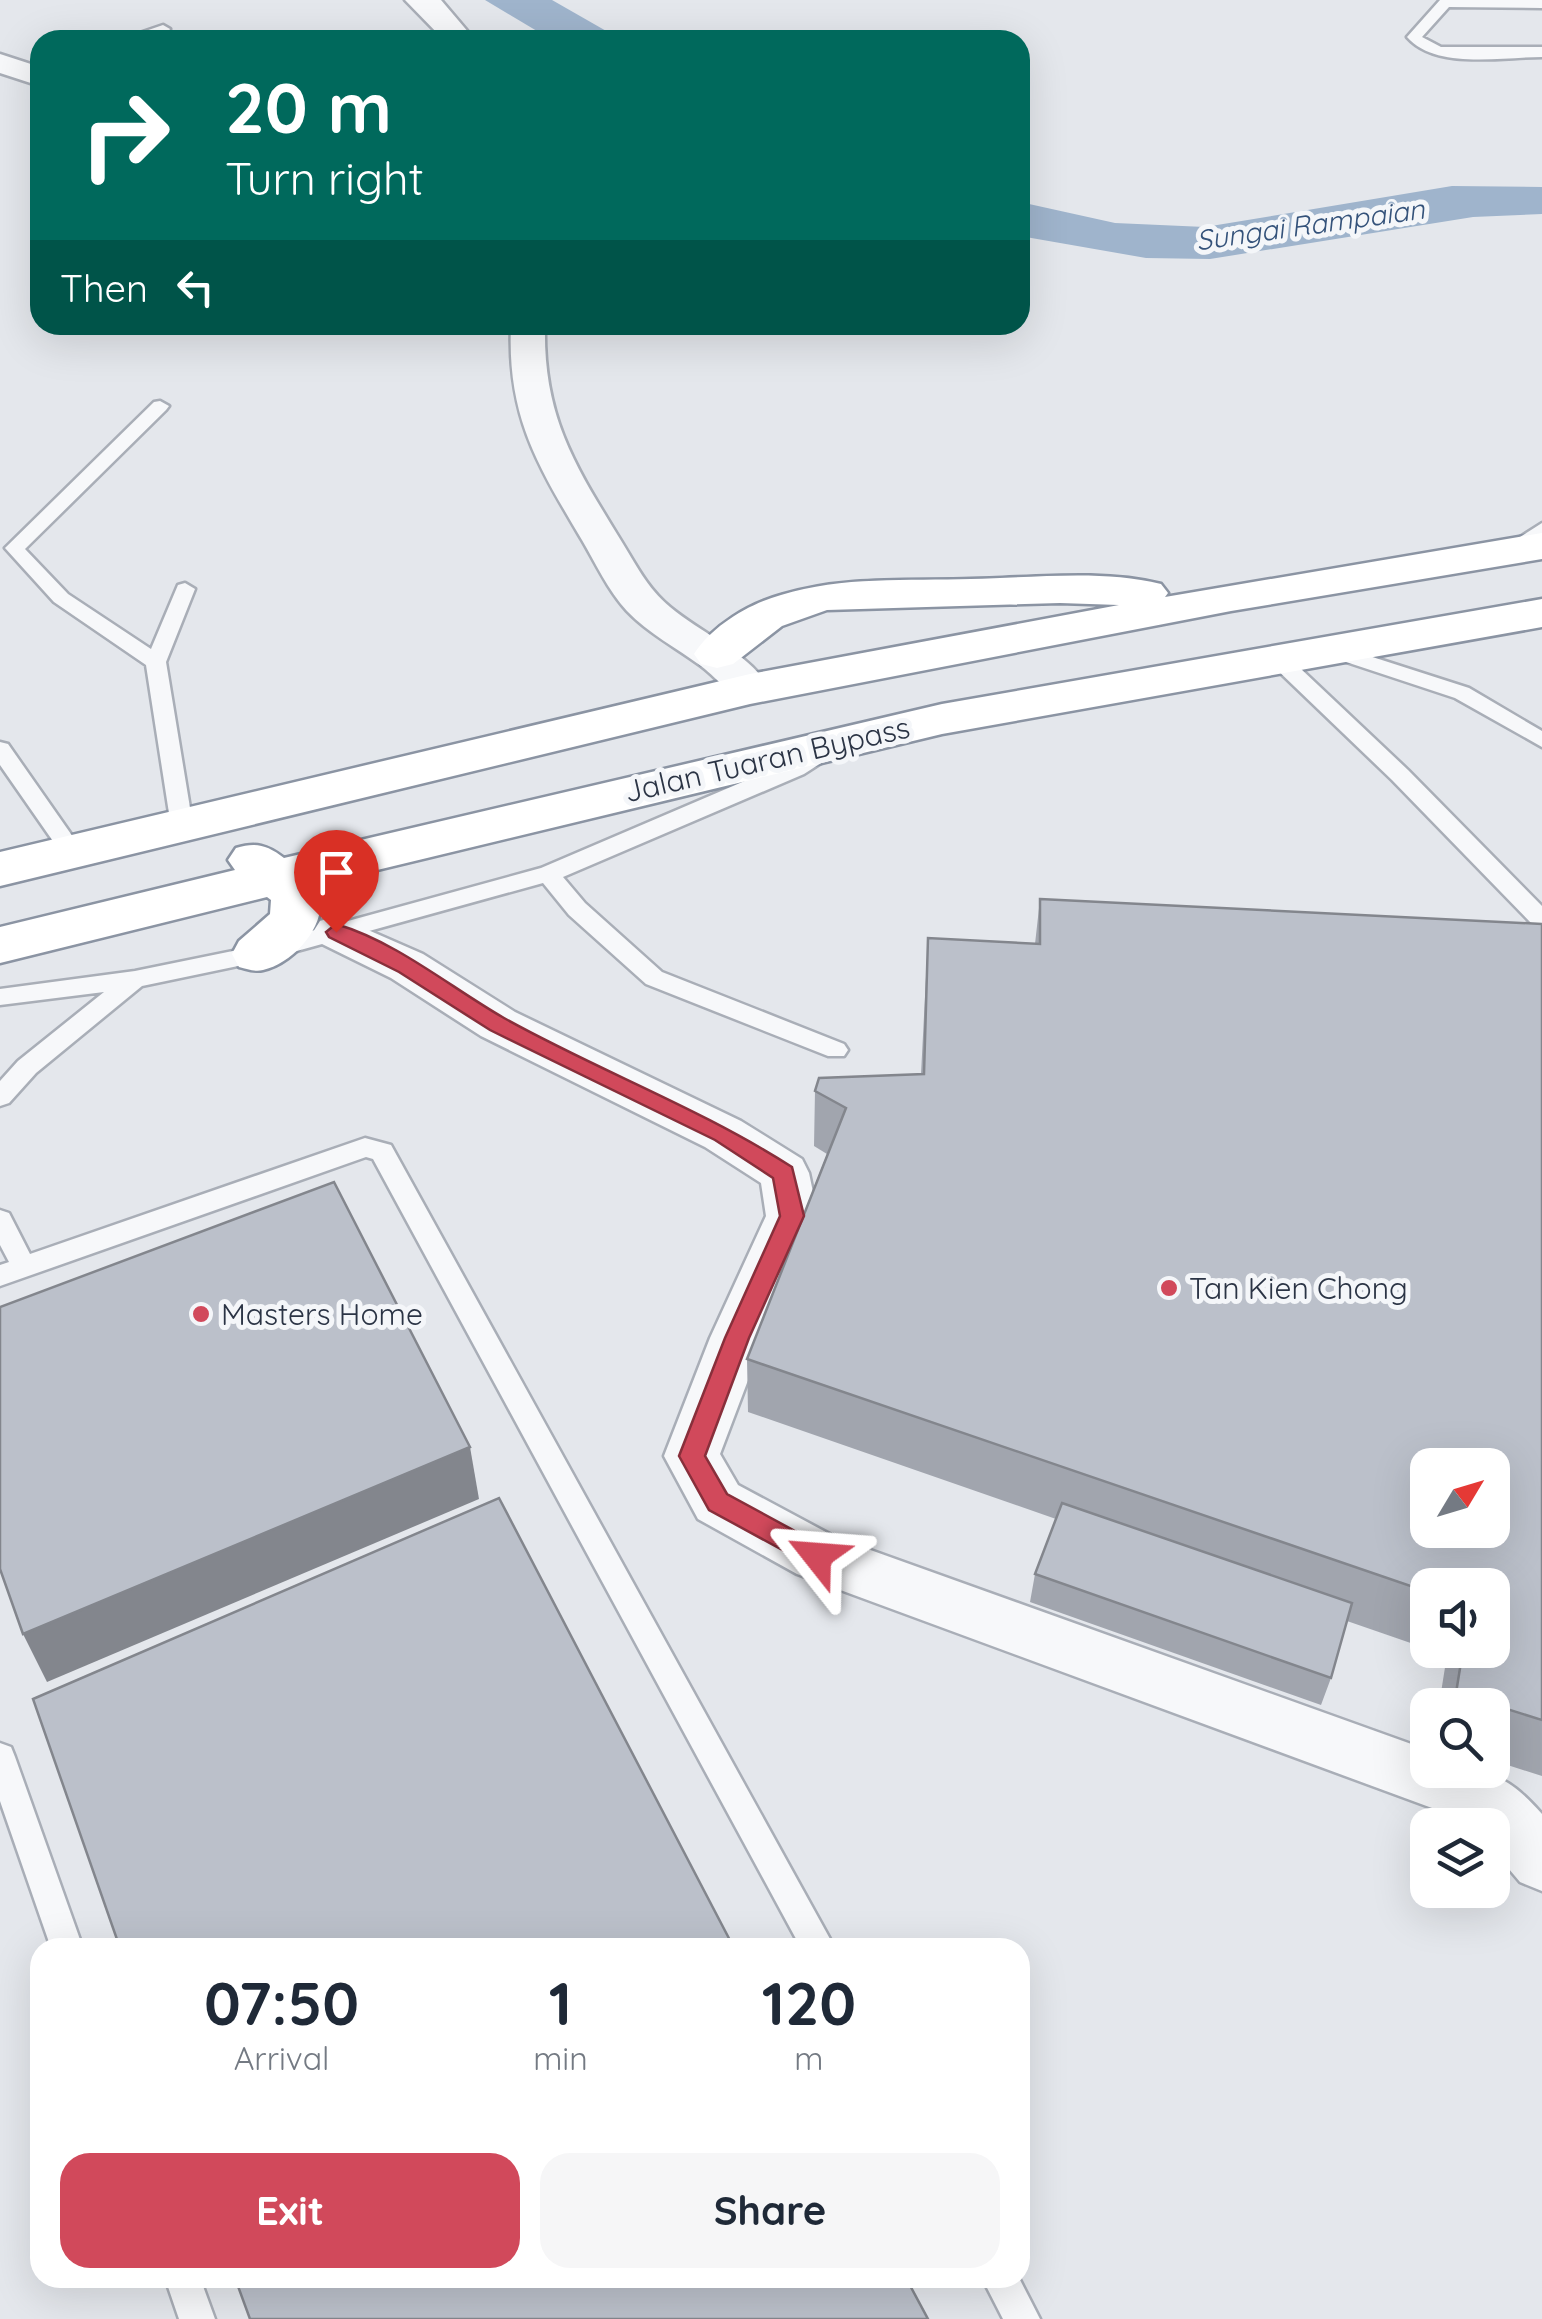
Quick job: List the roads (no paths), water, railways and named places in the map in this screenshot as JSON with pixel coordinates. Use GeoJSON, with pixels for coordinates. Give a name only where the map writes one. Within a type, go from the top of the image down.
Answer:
{"type":"FeatureCollection","features":[{"type":"Feature","properties":{"kind":"highway"},"geometry":{"type":"LineString","coordinates":[[0,869],[750,689],[1532,542]]}},
{"type":"Feature","properties":{"kind":"highway"},"geometry":{"type":"LineString","coordinates":[[750,689],[808,704],[877,707],[1358,612],[1542,585]]}},
{"type":"Feature","properties":{"kind":"highway"},"geometry":{"type":"LineString","coordinates":[[717,654],[766,614],[792,603],[826,598],[1060,590],[1232,598]]}},
{"type":"Feature","properties":{"kind":"highway","name":"Jalan Tuaran Bypass"},"geometry":{"type":"LineString","coordinates":[[0,945],[850,739],[1328,648],[1542,612]]}},
{"type":"Feature","properties":{"kind":"highway"},"geometry":{"type":"LineString","coordinates":[[122,841],[220,848],[246,855],[279,877],[296,894],[296,920],[258,954]]}},
{"type":"Feature","properties":{"kind":"street"},"geometry":{"type":"LineString","coordinates":[[420,0],[429,4],[451,30]]}},
{"type":"Feature","properties":{"kind":"street"},"geometry":{"type":"LineString","coordinates":[[527,335],[524,368],[535,424],[549,454],[641,602],[717,654],[750,689]]}},
{"type":"Feature","properties":{"kind":"street"},"geometry":{"type":"LineString","coordinates":[[336,932],[406,966],[498,1024],[722,1134],[784,1173],[792,1216],[737,1338],[692,1456],[718,1502],[817,1556],[1471,1794],[1502,1814],[1542,1862]]}},
{"type":"Feature","properties":{"kind":"lane"},"geometry":{"type":"LineString","coordinates":[[1542,4],[1446,1],[1414,36],[1424,46],[1439,52],[1542,52]]}},
{"type":"Feature","properties":{"kind":"lane"},"geometry":{"type":"LineString","coordinates":[[156,662],[53,594],[32,574],[15,548],[160,406]]}},
{"type":"Feature","properties":{"kind":"lane"},"geometry":{"type":"LineString","coordinates":[[182,826],[156,662],[184,588]]}},
{"type":"Feature","properties":{"kind":"lane"},"geometry":{"type":"LineString","coordinates":[[1328,648],[1462,693],[1542,740]]}},
{"type":"Feature","properties":{"kind":"lane"},"geometry":{"type":"LineString","coordinates":[[1276,658],[1400,775],[1542,920]]}},
{"type":"Feature","properties":{"kind":"lane"},"geometry":{"type":"LineString","coordinates":[[0,997],[136,979],[258,954],[548,874],[796,769],[850,739]]}},
{"type":"Feature","properties":{"kind":"lane"},"geometry":{"type":"LineString","coordinates":[[0,749],[72,852]]}},
{"type":"Feature","properties":{"kind":"lane"},"geometry":{"type":"LineString","coordinates":[[548,874],[577,909],[654,978],[836,1050]]}},
{"type":"Feature","properties":{"kind":"lane"},"geometry":{"type":"LineString","coordinates":[[0,1098],[27,1067],[136,979]]}},
{"type":"Feature","properties":{"kind":"lane"},"geometry":{"type":"LineString","coordinates":[[0,1220],[12,1271],[365,1148],[382,1152],[813,1938]]}},
{"type":"Feature","properties":{"kind":"lane"},"geometry":{"type":"LineString","coordinates":[[0,1757],[63,1938]]}},
{"type":"Feature","properties":{"kind":"lane"},"geometry":{"type":"LineString","coordinates":[[186,2288],[197,2319]]}},
{"type":"Feature","properties":{"kind":"lane"},"geometry":{"type":"LineString","coordinates":[[1005,2288],[1022,2319]]}},
{"type":"Feature","properties":{"kind":"water"},"geometry":{"type":"Polygon","coordinates":[[[485,0],[552,0],[604,30],[535,30],[485,0]]]}},
{"type":"Feature","properties":{"kind":"water","name":"Sungai Rampaian"},"geometry":{"type":"Polygon","coordinates":[[[1452,186],[1542,187],[1542,214],[1473,217],[1210,259],[1146,258],[1030,238],[1030,204],[1115,223],[1205,227],[1452,186]]]}},
{"type":"Feature","properties":{"kind":"place","name":"Tan Kien Chong"},"geometry":{"type":"Point","coordinates":[1169,1288]}},
{"type":"Feature","properties":{"kind":"place","name":"Masters Home"},"geometry":{"type":"Point","coordinates":[201,1314]}}]}
